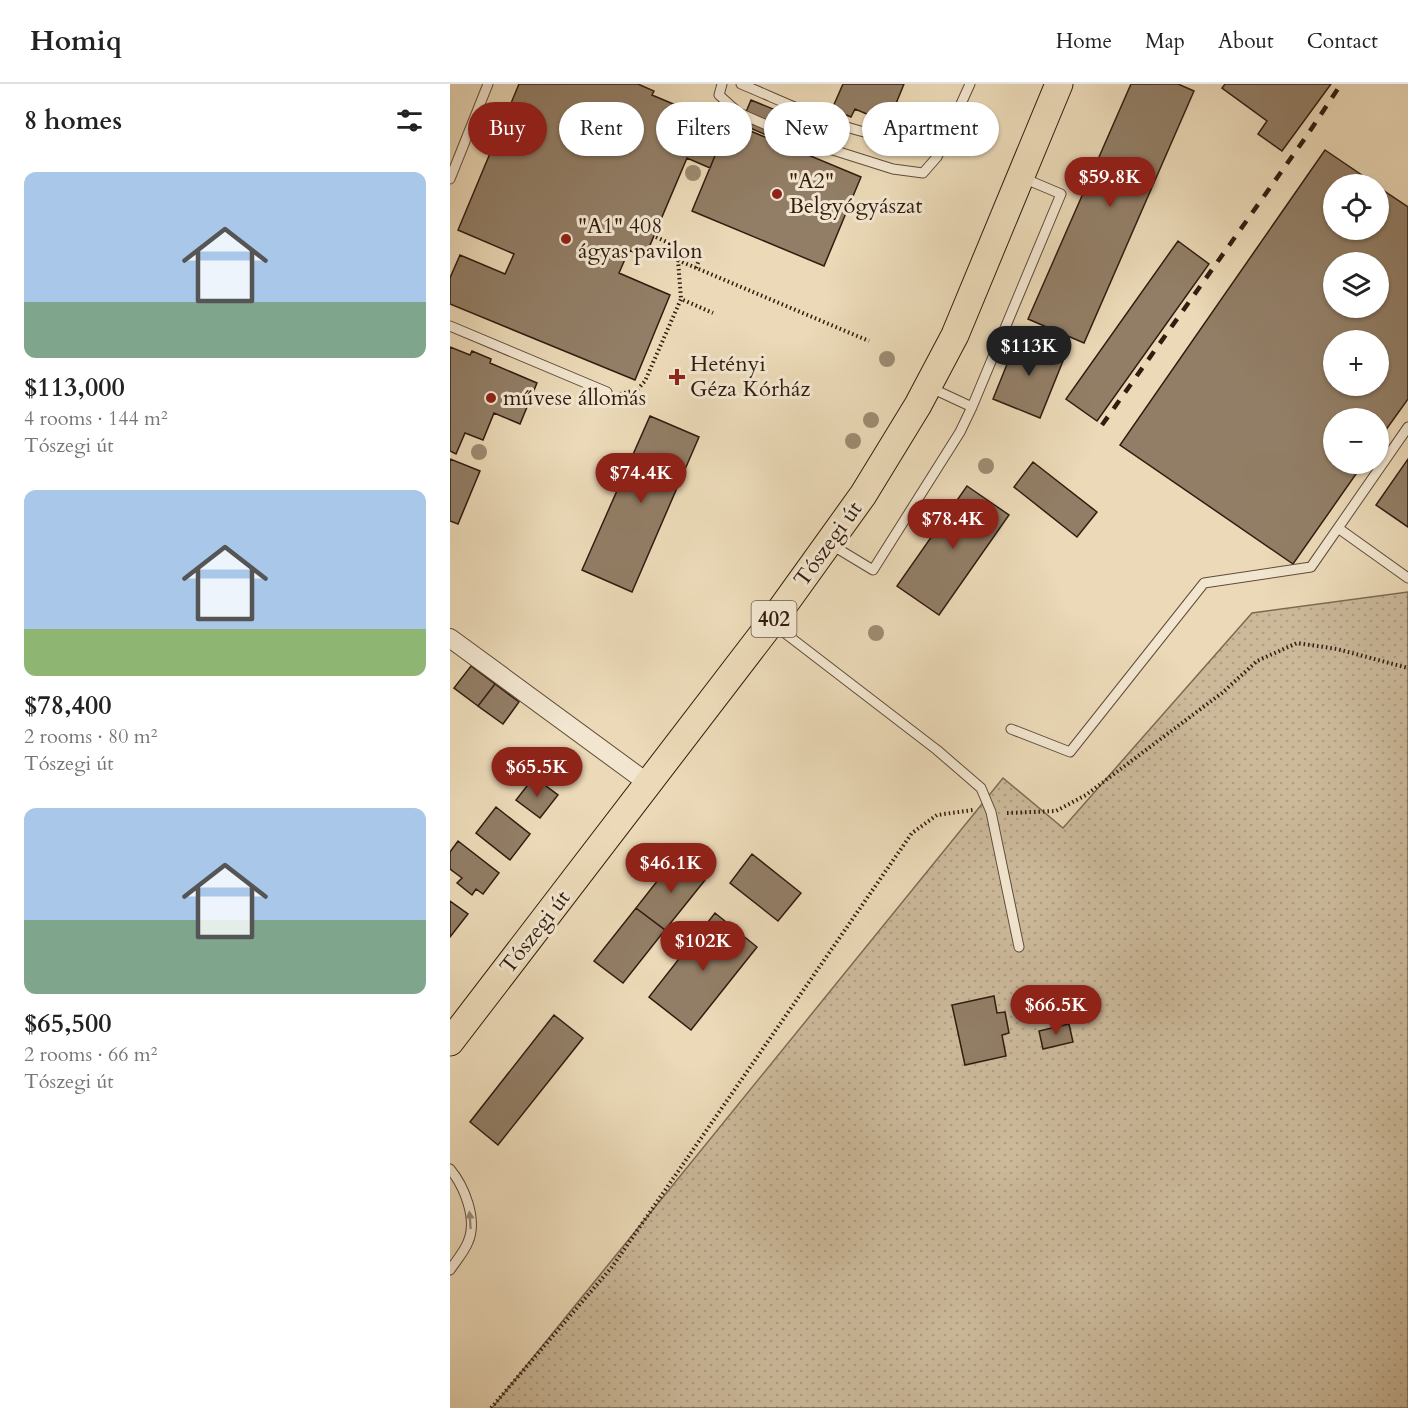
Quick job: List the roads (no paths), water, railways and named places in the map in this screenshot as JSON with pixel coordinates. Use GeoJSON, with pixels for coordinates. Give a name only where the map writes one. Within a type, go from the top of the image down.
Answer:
{"type":"FeatureCollection","features":[{"type":"Feature","properties":{"kind":"main road","name":"Tószegi út"},"geometry":{"type":"LineString","coordinates":[[450,1042],[771,623],[863,495],[928,387],[955,334],[1059,84]]}},
{"type":"Feature","properties":{"kind":"street"},"geometry":{"type":"LineString","coordinates":[[450,638],[649,784]]}},
{"type":"Feature","properties":{"kind":"lane"},"geometry":{"type":"LineString","coordinates":[[451,176],[488,84]]}},
{"type":"Feature","properties":{"kind":"lane"},"geometry":{"type":"LineString","coordinates":[[722,84],[719,95],[739,113],[764,123]]}},
{"type":"Feature","properties":{"kind":"lane"},"geometry":{"type":"LineString","coordinates":[[741,84],[783,102]]}},
{"type":"Feature","properties":{"kind":"lane"},"geometry":{"type":"LineString","coordinates":[[962,102],[970,84]]}},
{"type":"Feature","properties":{"kind":"lane"},"geometry":{"type":"LineString","coordinates":[[850,155],[893,169],[923,172],[937,156]]}},
{"type":"Feature","properties":{"kind":"lane"},"geometry":{"type":"LineString","coordinates":[[829,543],[873,570],[960,432],[1061,194],[1020,177]]}},
{"type":"Feature","properties":{"kind":"lane"},"geometry":{"type":"LineString","coordinates":[[450,326],[607,392]]}},
{"type":"Feature","properties":{"kind":"lane"},"geometry":{"type":"LineString","coordinates":[[928,387],[972,407]]}},
{"type":"Feature","properties":{"kind":"lane"},"geometry":{"type":"LineString","coordinates":[[1011,729],[1070,752],[1204,583],[1311,567],[1408,427]]}},
{"type":"Feature","properties":{"kind":"lane"},"geometry":{"type":"LineString","coordinates":[[1338,528],[1408,578]]}},
{"type":"Feature","properties":{"kind":"lane"},"geometry":{"type":"LineString","coordinates":[[771,623],[970,776],[981,788],[991,812],[1019,947]]}},
{"type":"Feature","properties":{"kind":"lane"},"geometry":{"type":"LineString","coordinates":[[450,1169],[466,1196],[471,1227],[469,1240],[450,1270]]}},
{"type":"Feature","properties":{"kind":"railway"},"geometry":{"type":"LineString","coordinates":[[1102,425],[1341,84]]}},
{"type":"Feature","properties":{"kind":"place","name":"\"A2\" Belgyógyászat"},"geometry":{"type":"Point","coordinates":[777,194]}},
{"type":"Feature","properties":{"kind":"place","name":"\"A1\" 408 ágyas pavilon"},"geometry":{"type":"Point","coordinates":[566,239]}},
{"type":"Feature","properties":{"kind":"place","name":"Hetényi Géza Kórház"},"geometry":{"type":"Point","coordinates":[677,377]}},
{"type":"Feature","properties":{"kind":"place","name":"művese állomás"},"geometry":{"type":"Point","coordinates":[491,398]}}]}
